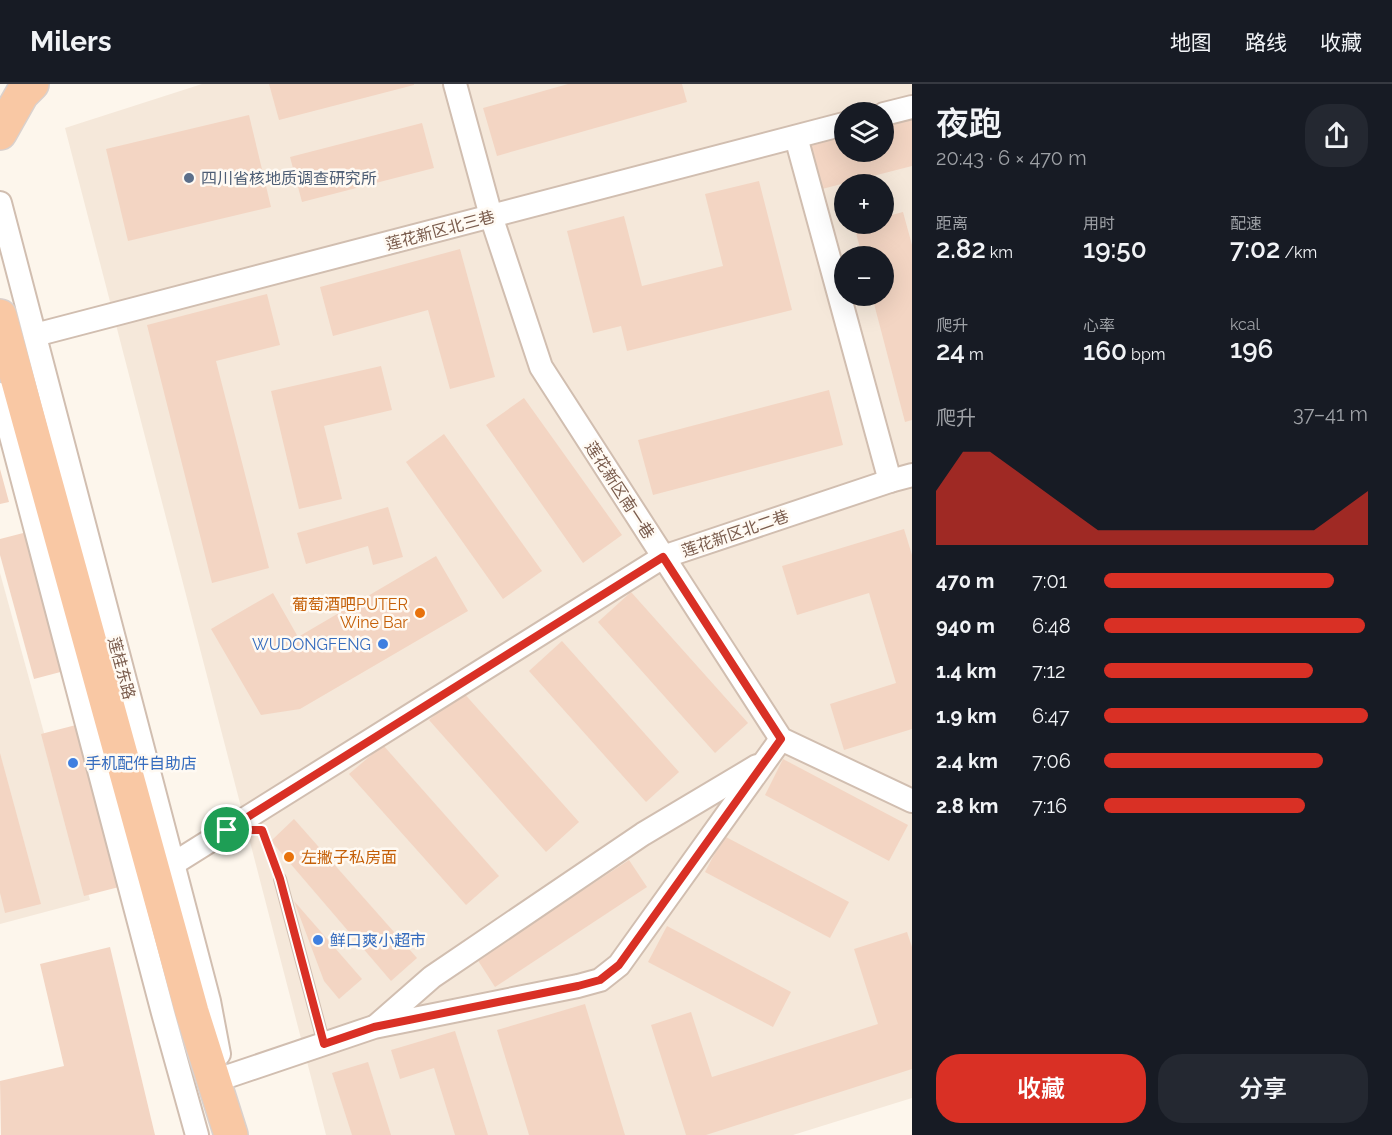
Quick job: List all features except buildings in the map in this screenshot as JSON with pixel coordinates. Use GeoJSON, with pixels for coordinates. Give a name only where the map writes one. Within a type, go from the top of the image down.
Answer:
{"type":"FeatureCollection","features":[{"type":"Feature","properties":{"kind":"highway"},"geometry":{"type":"LineString","coordinates":[[0,133],[22,94],[32,84]]}},
{"type":"Feature","properties":{"kind":"highway"},"geometry":{"type":"LineString","coordinates":[[0,316],[192,1012],[232,1135]]}},
{"type":"Feature","properties":{"kind":"street","name":"莲花新区南一巷"},"geometry":{"type":"LineString","coordinates":[[455,84],[491,216],[541,367],[781,739]]}},
{"type":"Feature","properties":{"kind":"street"},"geometry":{"type":"LineString","coordinates":[[894,112],[912,107]]}},
{"type":"Feature","properties":{"kind":"street","name":"莲花新区北三巷"},"geometry":{"type":"LineString","coordinates":[[35,335],[834,127]]}},
{"type":"Feature","properties":{"kind":"street"},"geometry":{"type":"LineString","coordinates":[[796,137],[901,478]]}},
{"type":"Feature","properties":{"kind":"street","name":"莲桂东路"},"geometry":{"type":"LineString","coordinates":[[0,203],[209,1000],[232,1135]]}},
{"type":"Feature","properties":{"kind":"street"},"geometry":{"type":"LineString","coordinates":[[0,394],[197,1135]]}},
{"type":"Feature","properties":{"kind":"street","name":"莲花新区北二巷"},"geometry":{"type":"LineString","coordinates":[[173,864],[663,557],[901,478]]}},
{"type":"Feature","properties":{"kind":"street"},"geometry":{"type":"LineString","coordinates":[[223,1078],[374,1027],[600,980],[619,965],[781,739],[912,801]]}},
{"type":"Feature","properties":{"kind":"street"},"geometry":{"type":"LineString","coordinates":[[374,1027],[432,977],[489,938],[643,834],[765,762]]}},
{"type":"Feature","properties":{"kind":"lane"},"geometry":{"type":"LineString","coordinates":[[280,879],[324,1044]]}},
{"type":"Feature","properties":{"kind":"path"},"geometry":{"type":"LineString","coordinates":[[227,830],[262,830],[280,879]]}},
{"type":"Feature","properties":{"kind":"shaded area"},"geometry":{"type":"Polygon","coordinates":[[[202,84],[912,84],[912,1098],[793,1135],[326,1135],[65,128],[202,84]]]}},
{"type":"Feature","properties":{"kind":"shaded area"},"geometry":{"type":"Polygon","coordinates":[[[0,573],[90,900],[0,924],[0,573]]]}},
{"type":"Feature","properties":{"kind":"place","name":"四川省核地质调查研究所"},"geometry":{"type":"Point","coordinates":[189,178]}},
{"type":"Feature","properties":{"kind":"place","name":"葡萄酒吧PUTER Wine Bar"},"geometry":{"type":"Point","coordinates":[420,613]}},
{"type":"Feature","properties":{"kind":"place","name":"WUDONGFENG"},"geometry":{"type":"Point","coordinates":[383,644]}},
{"type":"Feature","properties":{"kind":"place","name":"手机配件自助店"},"geometry":{"type":"Point","coordinates":[73,763]}},
{"type":"Feature","properties":{"kind":"place","name":"左撇子私房面"},"geometry":{"type":"Point","coordinates":[289,857]}},
{"type":"Feature","properties":{"kind":"place","name":"鲜口爽小超市"},"geometry":{"type":"Point","coordinates":[318,940]}},
{"type":"Feature","properties":{"kind":"route"},"geometry":{"type":"LineString","coordinates":[[663,557],[781,739],[619,965],[600,980],[374,1027],[324,1044],[280,879],[262,830],[227,830],[663,557]]}}]}
